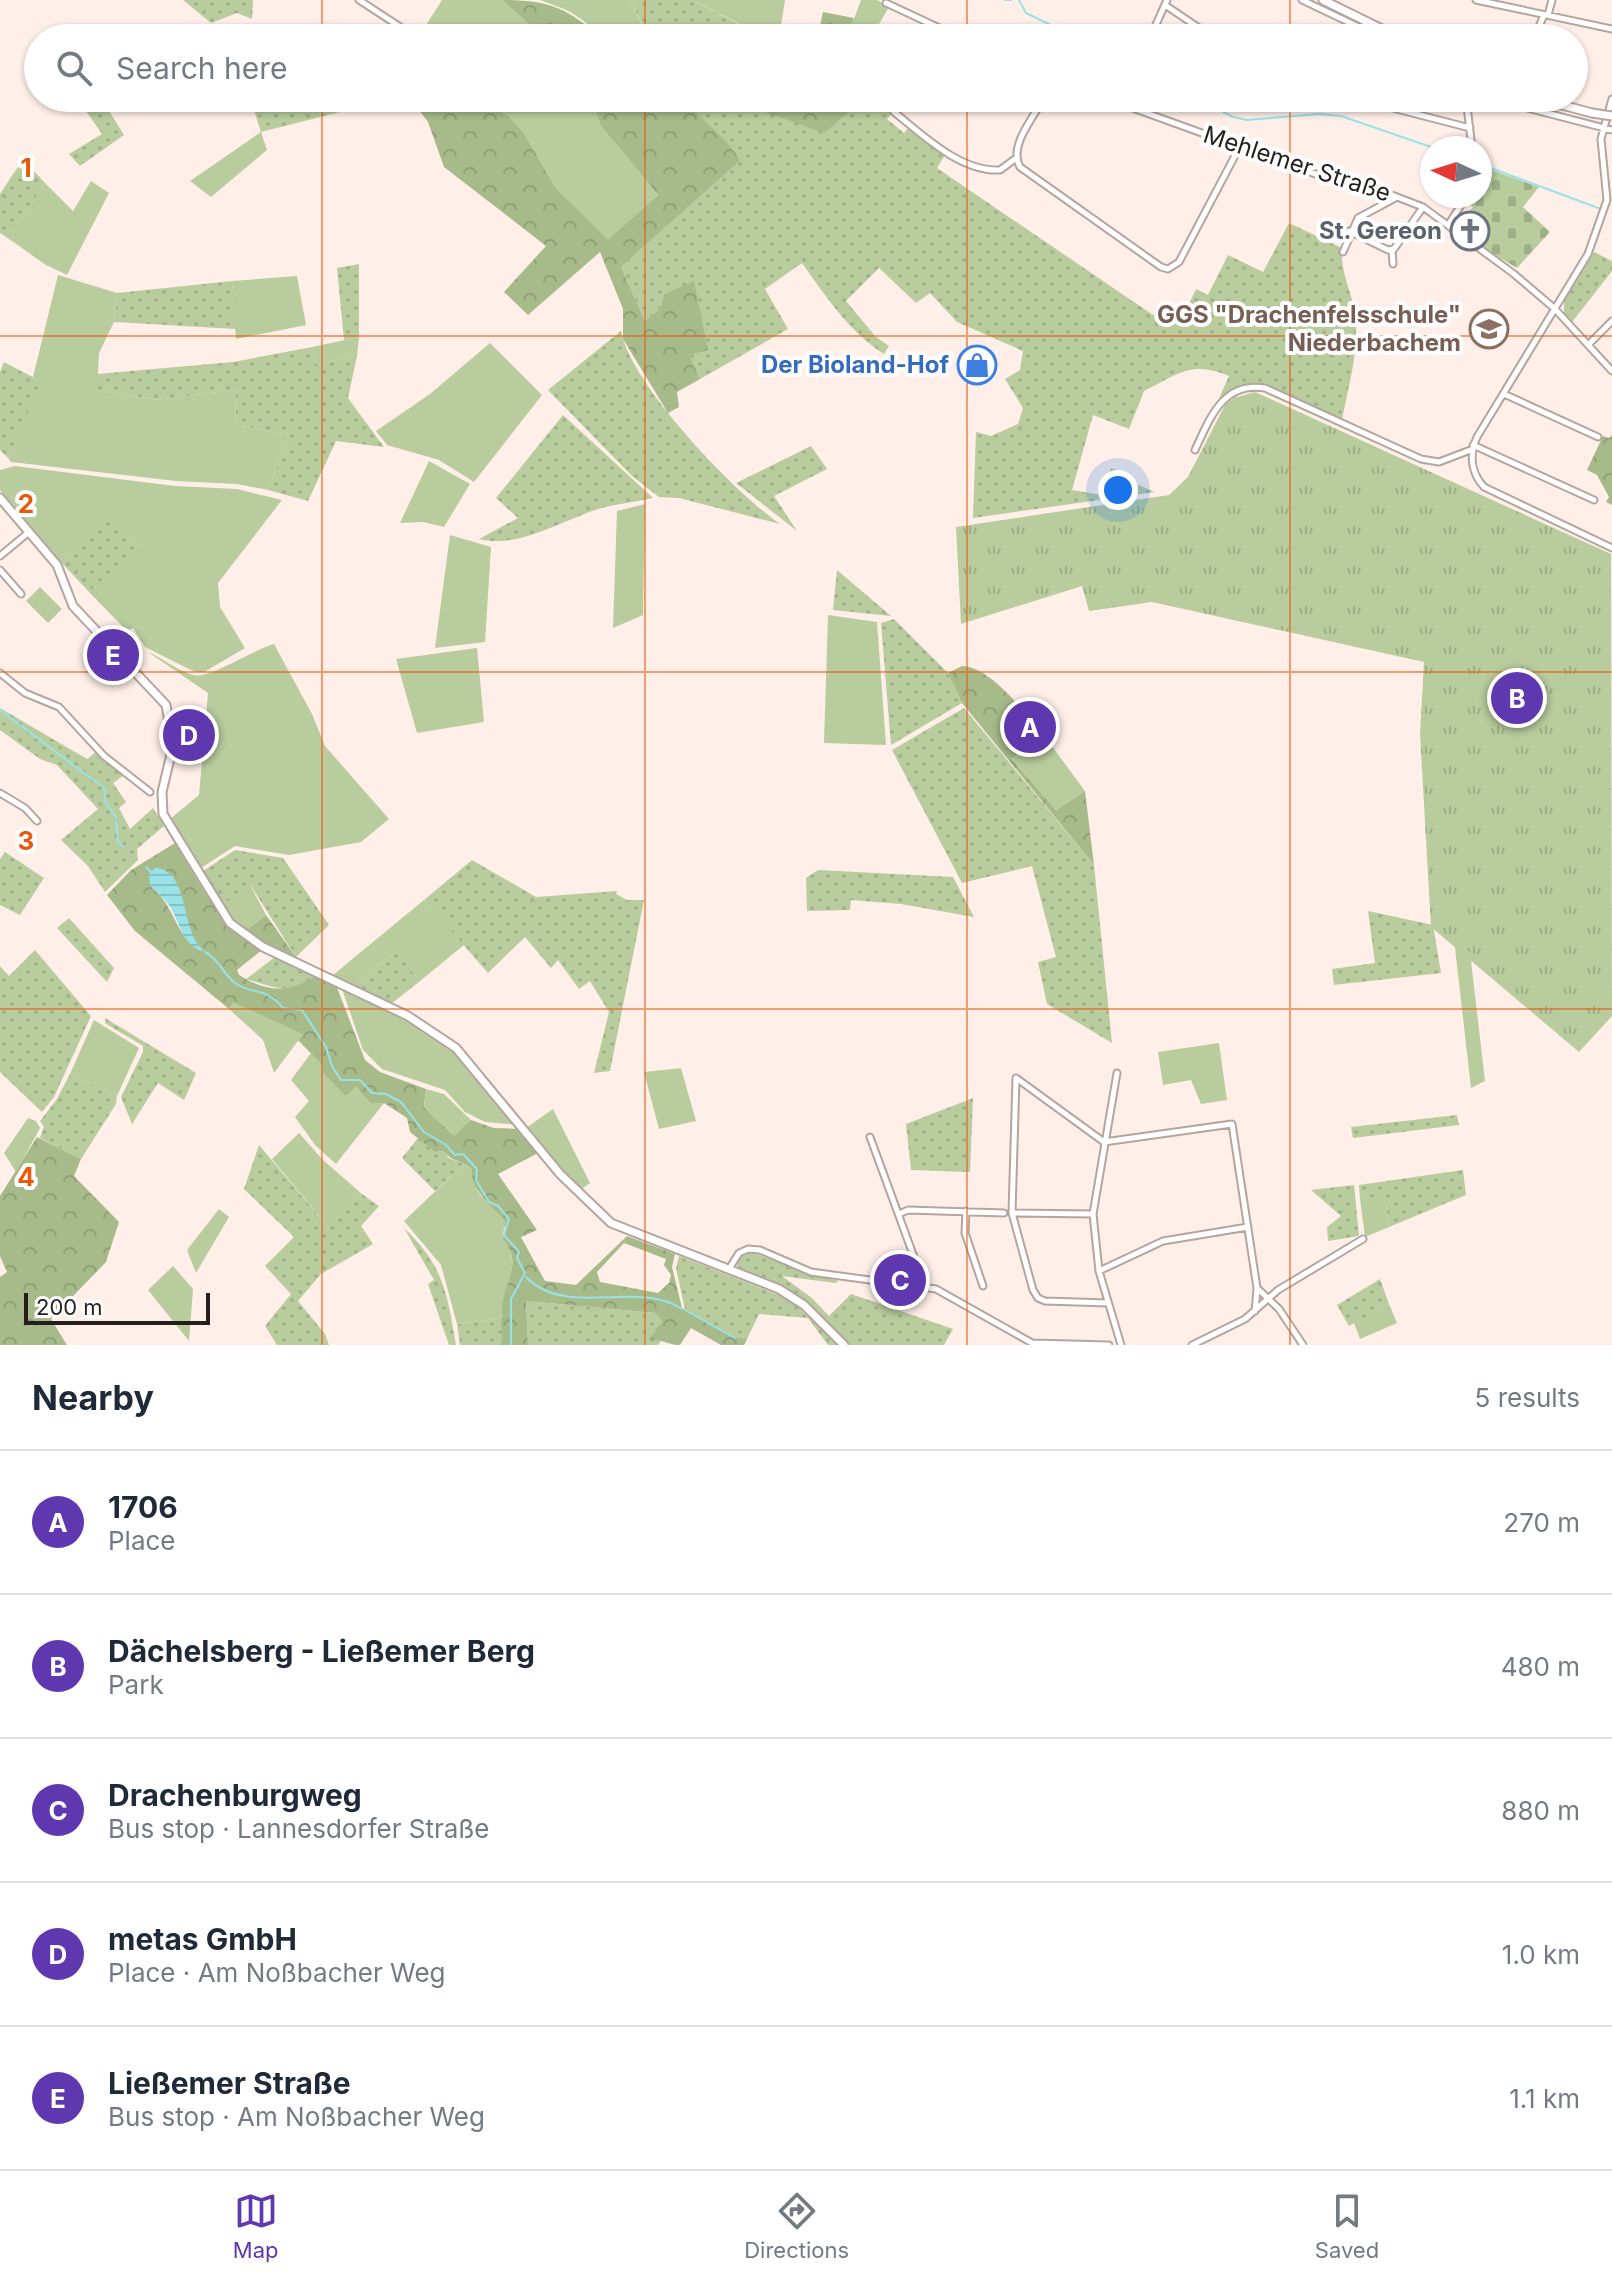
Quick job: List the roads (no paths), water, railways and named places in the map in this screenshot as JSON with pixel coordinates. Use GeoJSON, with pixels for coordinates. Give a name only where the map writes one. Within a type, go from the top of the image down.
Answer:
{"type":"FeatureCollection","features":[{"type":"Feature","properties":{"kind":"street"},"geometry":{"type":"LineString","coordinates":[[359,0],[396,24]]}},
{"type":"Feature","properties":{"kind":"street"},"geometry":{"type":"LineString","coordinates":[[1302,0],[1353,24]]}},
{"type":"Feature","properties":{"kind":"street"},"geometry":{"type":"LineString","coordinates":[[1323,0],[1372,24]]}},
{"type":"Feature","properties":{"kind":"street"},"geometry":{"type":"LineString","coordinates":[[1476,0],[1612,29]]}},
{"type":"Feature","properties":{"kind":"street"},"geometry":{"type":"LineString","coordinates":[[1541,24],[1552,0]]}},
{"type":"Feature","properties":{"kind":"street"},"geometry":{"type":"LineString","coordinates":[[1156,24],[1166,2],[1195,24]]}},
{"type":"Feature","properties":{"kind":"street"},"geometry":{"type":"LineString","coordinates":[[886,3],[931,24]]}},
{"type":"Feature","properties":{"kind":"street"},"geometry":{"type":"LineString","coordinates":[[1612,99],[1602,129],[1606,205],[1588,254],[1473,447],[1475,475],[1484,487],[1612,548]]}},
{"type":"Feature","properties":{"kind":"street"},"geometry":{"type":"LineString","coordinates":[[894,112],[947,153],[1000,170],[1015,159],[1016,148],[1036,112]]}},
{"type":"Feature","properties":{"kind":"street","name":"Mehlemer Straße"},"geometry":{"type":"LineString","coordinates":[[1143,112],[1343,184],[1398,197],[1420,206]]}},
{"type":"Feature","properties":{"kind":"street"},"geometry":{"type":"LineString","coordinates":[[1408,112],[1470,128]]}},
{"type":"Feature","properties":{"kind":"street"},"geometry":{"type":"LineString","coordinates":[[1469,112],[1471,136]]}},
{"type":"Feature","properties":{"kind":"street"},"geometry":{"type":"LineString","coordinates":[[1540,112],[1612,130]]}},
{"type":"Feature","properties":{"kind":"street"},"geometry":{"type":"LineString","coordinates":[[1588,112],[1612,116]]}},
{"type":"Feature","properties":{"kind":"street"},"geometry":{"type":"LineString","coordinates":[[1015,159],[1040,184],[1168,269],[1179,262],[1239,148]]}},
{"type":"Feature","properties":{"kind":"street"},"geometry":{"type":"LineString","coordinates":[[1343,252],[1349,231],[1358,218],[1398,197]]}},
{"type":"Feature","properties":{"kind":"street"},"geometry":{"type":"LineString","coordinates":[[1391,250],[1422,208]]}},
{"type":"Feature","properties":{"kind":"street","name":"Mehlemer Straße"},"geometry":{"type":"LineString","coordinates":[[1424,208],[1555,309],[1612,371]]}},
{"type":"Feature","properties":{"kind":"street"},"geometry":{"type":"LineString","coordinates":[[1448,225],[1459,208]]}},
{"type":"Feature","properties":{"kind":"street"},"geometry":{"type":"LineString","coordinates":[[1349,231],[1391,250],[1395,255],[1393,264]]}},
{"type":"Feature","properties":{"kind":"street"},"geometry":{"type":"LineString","coordinates":[[1588,345],[1612,321]]}},
{"type":"Feature","properties":{"kind":"street"},"geometry":{"type":"LineString","coordinates":[[1195,450],[1219,402],[1230,393],[1254,386],[1265,388],[1421,459],[1439,462],[1473,447],[1594,500]]}},
{"type":"Feature","properties":{"kind":"street"},"geometry":{"type":"LineString","coordinates":[[1504,394],[1598,437]]}},
{"type":"Feature","properties":{"kind":"street"},"geometry":{"type":"LineString","coordinates":[[0,498],[57,565],[73,606],[160,696],[170,712],[173,746],[162,792],[163,814],[214,902],[238,931],[263,947],[345,984],[433,1030],[469,1059],[560,1174],[600,1215],[625,1231],[779,1289],[804,1305],[844,1345]]}},
{"type":"Feature","properties":{"kind":"street"},"geometry":{"type":"LineString","coordinates":[[0,556],[29,532]]}},
{"type":"Feature","properties":{"kind":"street"},"geometry":{"type":"LineString","coordinates":[[0,570],[21,594]]}},
{"type":"Feature","properties":{"kind":"street"},"geometry":{"type":"LineString","coordinates":[[0,673],[25,693],[59,707],[104,756],[150,792]]}},
{"type":"Feature","properties":{"kind":"street"},"geometry":{"type":"LineString","coordinates":[[0,793],[25,808],[37,821]]}},
{"type":"Feature","properties":{"kind":"street"},"geometry":{"type":"LineString","coordinates":[[1117,1073],[1093,1214],[1099,1271],[1121,1345]]}},
{"type":"Feature","properties":{"kind":"street"},"geometry":{"type":"LineString","coordinates":[[1108,1303],[1038,1298],[1012,1213],[1016,1078],[1104,1142],[1232,1124],[1257,1288],[1255,1311]]}},
{"type":"Feature","properties":{"kind":"street"},"geometry":{"type":"LineString","coordinates":[[870,1137],[925,1287]]}},
{"type":"Feature","properties":{"kind":"street"},"geometry":{"type":"LineString","coordinates":[[899,1214],[908,1210],[1004,1213]]}},
{"type":"Feature","properties":{"kind":"street"},"geometry":{"type":"LineString","coordinates":[[966,1211],[965,1233],[983,1286]]}},
{"type":"Feature","properties":{"kind":"street"},"geometry":{"type":"LineString","coordinates":[[1012,1213],[1093,1214]]}},
{"type":"Feature","properties":{"kind":"street"},"geometry":{"type":"LineString","coordinates":[[1099,1271],[1163,1241],[1248,1227]]}},
{"type":"Feature","properties":{"kind":"street"},"geometry":{"type":"LineString","coordinates":[[1192,1345],[1255,1311],[1270,1298],[1363,1239]]}},
{"type":"Feature","properties":{"kind":"street"},"geometry":{"type":"LineString","coordinates":[[728,1270],[734,1257],[748,1249],[760,1250],[811,1272],[936,1289],[1032,1343],[1109,1345]]}},
{"type":"Feature","properties":{"kind":"street"},"geometry":{"type":"LineString","coordinates":[[1257,1288],[1270,1298],[1303,1345]]}},
{"type":"Feature","properties":{"kind":"water"},"geometry":{"type":"Polygon","coordinates":[[[155,868],[166,871],[174,879],[191,931],[205,952],[186,939],[169,905],[150,885],[149,874],[155,868]]]}},
{"type":"Feature","properties":{"kind":"waterway"},"geometry":{"type":"LineString","coordinates":[[1005,0],[1011,0]]}},
{"type":"Feature","properties":{"kind":"waterway"},"geometry":{"type":"LineString","coordinates":[[1019,0],[1026,13],[1049,24]]}},
{"type":"Feature","properties":{"kind":"waterway"},"geometry":{"type":"LineString","coordinates":[[1224,112],[1247,120],[1319,114],[1341,116],[1420,143]]}},
{"type":"Feature","properties":{"kind":"waterway"},"geometry":{"type":"LineString","coordinates":[[1492,168],[1601,209]]}},
{"type":"Feature","properties":{"kind":"waterway"},"geometry":{"type":"LineString","coordinates":[[0,710],[104,788],[106,803],[116,817],[118,842],[124,847]]}},
{"type":"Feature","properties":{"kind":"waterway"},"geometry":{"type":"LineString","coordinates":[[146,867],[151,872]]}},
{"type":"Feature","properties":{"kind":"waterway"},"geometry":{"type":"LineString","coordinates":[[205,952],[241,987],[264,993],[283,1008],[302,1010],[326,1047],[332,1066],[341,1080],[360,1080],[372,1093],[386,1094],[401,1102],[424,1132],[446,1145],[455,1155],[463,1154],[477,1169],[476,1180],[489,1202],[498,1206],[509,1219],[504,1235],[519,1252],[517,1258],[525,1273],[511,1299],[511,1345]]}},
{"type":"Feature","properties":{"kind":"waterway"},"geometry":{"type":"LineString","coordinates":[[526,1277],[543,1289],[561,1296],[644,1297],[682,1309]]}},
{"type":"Feature","properties":{"kind":"waterway"},"geometry":{"type":"LineString","coordinates":[[685,1310],[735,1338]]}},
{"type":"Feature","properties":{"kind":"place","name":"St. Gereon"},"geometry":{"type":"Point","coordinates":[1470,231]}},
{"type":"Feature","properties":{"kind":"place","name":"GGS \"Drachenfelsschule\" Niederbachem"},"geometry":{"type":"Point","coordinates":[1489,329]}},
{"type":"Feature","properties":{"kind":"place","name":"Der Bioland-Hof"},"geometry":{"type":"Point","coordinates":[977,365]}},
{"type":"Feature","properties":{"kind":"place","name":"Ließemer Straße"},"geometry":{"type":"Point","coordinates":[113,655]}},
{"type":"Feature","properties":{"kind":"place","name":"Dächelsberg - Ließemer Berg"},"geometry":{"type":"Point","coordinates":[1517,698]}},
{"type":"Feature","properties":{"kind":"place","name":"1706"},"geometry":{"type":"Point","coordinates":[1030,727]}},
{"type":"Feature","properties":{"kind":"place","name":"metas GmbH"},"geometry":{"type":"Point","coordinates":[189,735]}},
{"type":"Feature","properties":{"kind":"place","name":"Drachenburgweg"},"geometry":{"type":"Point","coordinates":[900,1280]}}]}
